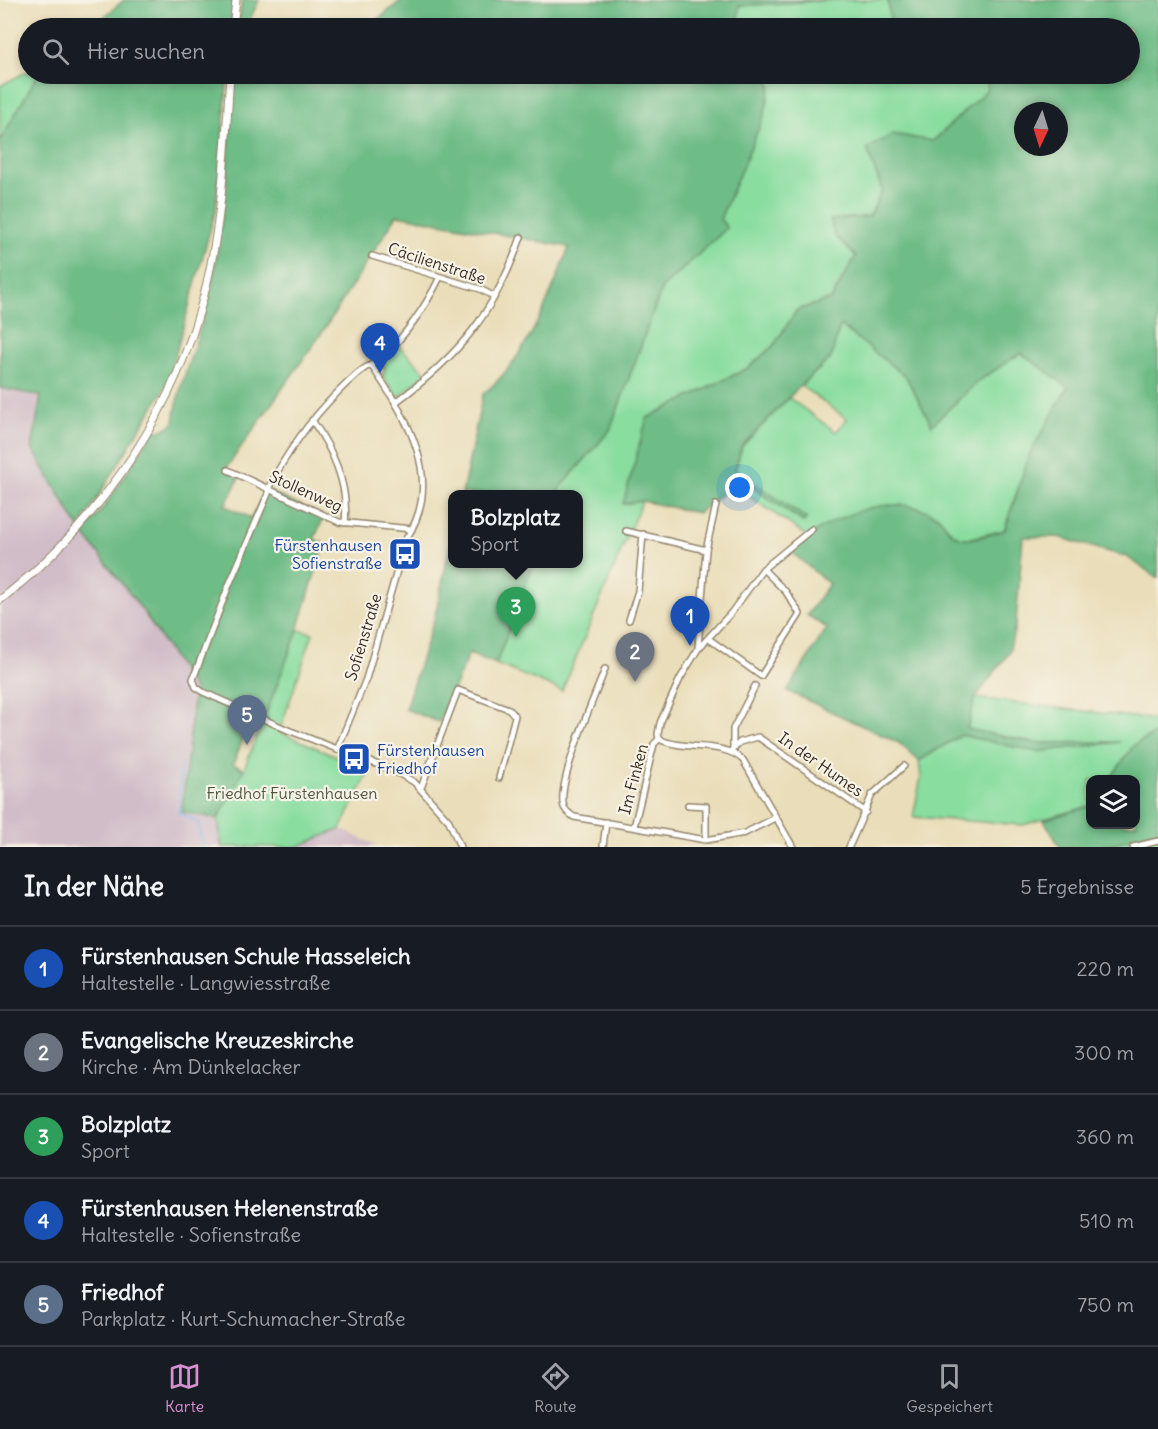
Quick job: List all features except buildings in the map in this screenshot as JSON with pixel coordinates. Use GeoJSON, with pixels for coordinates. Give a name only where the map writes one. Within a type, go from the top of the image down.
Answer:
{"type":"FeatureCollection","features":[{"type":"Feature","properties":{"kind":"main road"},"geometry":{"type":"LineString","coordinates":[[234,18],[236,0]]}},
{"type":"Feature","properties":{"kind":"main road"},"geometry":{"type":"LineString","coordinates":[[0,600],[46,561],[109,489],[154,423],[173,381],[200,311],[211,260],[218,222],[229,84]]}},
{"type":"Feature","properties":{"kind":"street"},"geometry":{"type":"LineString","coordinates":[[396,402],[450,358],[470,336],[503,283],[521,237]]}},
{"type":"Feature","properties":{"kind":"street","name":"Cäcilienstraße"},"geometry":{"type":"LineString","coordinates":[[372,256],[493,296]]}},
{"type":"Feature","properties":{"kind":"street"},"geometry":{"type":"LineString","coordinates":[[440,277],[428,303],[414,322],[380,360],[338,392],[312,420],[290,449],[268,489],[268,494],[229,585],[193,679],[196,687],[203,692],[337,750],[394,771],[422,788],[449,821],[460,847]]}},
{"type":"Feature","properties":{"kind":"street","name":"Sofienstraße"},"geometry":{"type":"LineString","coordinates":[[337,750],[366,679],[406,539],[412,529],[422,498],[421,462],[416,442],[396,402],[371,365]]}},
{"type":"Feature","properties":{"kind":"street"},"geometry":{"type":"LineString","coordinates":[[312,420],[328,446],[341,480],[345,500],[345,523]]}},
{"type":"Feature","properties":{"kind":"street","name":"Stollenweg"},"geometry":{"type":"LineString","coordinates":[[228,470],[345,523],[412,529]]}},
{"type":"Feature","properties":{"kind":"street"},"geometry":{"type":"LineString","coordinates":[[698,649],[703,619],[706,550],[716,505]]}},
{"type":"Feature","properties":{"kind":"street"},"geometry":{"type":"LineString","coordinates":[[698,649],[709,639],[763,569],[812,529]]}},
{"type":"Feature","properties":{"kind":"street"},"geometry":{"type":"LineString","coordinates":[[626,531],[706,550]]}},
{"type":"Feature","properties":{"kind":"street"},"geometry":{"type":"LineString","coordinates":[[629,620],[638,591],[643,534]]}},
{"type":"Feature","properties":{"kind":"street"},"geometry":{"type":"LineString","coordinates":[[709,639],[761,676],[800,614],[786,591],[763,569]]}},
{"type":"Feature","properties":{"kind":"street","name":"Im Finken"},"geometry":{"type":"LineString","coordinates":[[634,827],[654,744],[659,739],[660,723],[698,649]]}},
{"type":"Feature","properties":{"kind":"street"},"geometry":{"type":"LineString","coordinates":[[605,669],[574,749],[563,802],[565,808],[574,817],[706,840],[746,833],[775,818]]}},
{"type":"Feature","properties":{"kind":"street"},"geometry":{"type":"LineString","coordinates":[[732,749],[733,729],[755,686]]}},
{"type":"Feature","properties":{"kind":"street"},"geometry":{"type":"LineString","coordinates":[[422,788],[458,690],[509,709],[515,716],[498,778]]}},
{"type":"Feature","properties":{"kind":"street","name":"In der Humes"},"geometry":{"type":"LineString","coordinates":[[732,749],[748,738],[758,737],[866,812]]}},
{"type":"Feature","properties":{"kind":"street"},"geometry":{"type":"LineString","coordinates":[[659,739],[679,745],[732,749],[743,760],[793,847]]}},
{"type":"Feature","properties":{"kind":"street"},"geometry":{"type":"LineString","coordinates":[[849,847],[877,789],[904,766]]}},
{"type":"Feature","properties":{"kind":"street"},"geometry":{"type":"LineString","coordinates":[[688,805],[706,806],[706,840]]}},
{"type":"Feature","properties":{"kind":"street"},"geometry":{"type":"LineString","coordinates":[[603,847],[606,822]]}},
{"type":"Feature","properties":{"kind":"street"},"geometry":{"type":"LineString","coordinates":[[1133,847],[1158,841]]}},
{"type":"Feature","properties":{"kind":"shaded area"},"geometry":{"type":"Polygon","coordinates":[[[0,388],[42,396],[80,528],[143,611],[194,689],[182,812],[218,819],[222,847],[0,847],[0,388]]]}},
{"type":"Feature","properties":{"kind":"shaded area"},"geometry":{"type":"Polygon","coordinates":[[[341,829],[380,847],[296,847],[341,829]]]}},
{"type":"Feature","properties":{"kind":"green space"},"geometry":{"type":"Polygon","coordinates":[[[124,0],[234,0],[233,18],[103,18],[124,0]]]}},
{"type":"Feature","properties":{"kind":"green space"},"geometry":{"type":"Polygon","coordinates":[[[242,0],[259,0],[251,18],[239,18],[242,0]]]}},
{"type":"Feature","properties":{"kind":"green space"},"geometry":{"type":"Polygon","coordinates":[[[402,0],[832,0],[739,6],[738,18],[380,18],[402,0]]]}},
{"type":"Feature","properties":{"kind":"green space"},"geometry":{"type":"Polygon","coordinates":[[[832,0],[888,0],[891,18],[738,18],[739,6],[832,0]]]}},
{"type":"Feature","properties":{"kind":"green space"},"geometry":{"type":"Polygon","coordinates":[[[888,0],[1158,0],[1158,578],[1127,557],[1058,537],[1023,537],[1016,622],[1009,653],[975,698],[967,729],[1035,743],[1120,742],[1037,752],[961,735],[919,761],[899,743],[787,691],[827,628],[807,615],[829,584],[789,550],[840,518],[879,506],[899,505],[918,508],[937,516],[952,533],[964,538],[978,538],[1005,530],[1029,455],[1068,387],[1021,353],[978,381],[932,425],[906,377],[840,325],[831,358],[805,381],[742,446],[735,470],[806,518],[804,522],[735,476],[733,485],[698,513],[642,501],[623,504],[647,418],[748,368],[774,345],[797,310],[831,299],[856,256],[835,236],[830,220],[870,216],[882,190],[867,149],[893,134],[933,141],[986,91],[988,84],[1140,84],[1140,18],[890,18],[888,0]]]}},
{"type":"Feature","properties":{"kind":"green space"},"geometry":{"type":"Polygon","coordinates":[[[18,76],[18,84],[32,84],[0,141],[0,86],[18,76]]]}},
{"type":"Feature","properties":{"kind":"green space"},"geometry":{"type":"Polygon","coordinates":[[[32,84],[227,84],[216,209],[167,385],[79,528],[32,448],[41,396],[0,388],[0,141],[32,84]]]}},
{"type":"Feature","properties":{"kind":"green space"},"geometry":{"type":"Polygon","coordinates":[[[233,84],[771,85],[764,116],[720,219],[727,228],[662,288],[610,430],[560,490],[463,490],[483,394],[512,364],[524,346],[545,307],[569,247],[397,215],[323,331],[227,467],[228,472],[239,478],[225,506],[251,518],[266,490],[324,517],[314,539],[324,544],[298,630],[262,724],[251,719],[233,764],[244,769],[218,819],[182,812],[194,689],[143,611],[83,533],[104,507],[155,430],[161,431],[174,423],[184,377],[208,301],[225,188],[233,84]]]}},
{"type":"Feature","properties":{"kind":"green space"},"geometry":{"type":"Polygon","coordinates":[[[988,84],[986,91],[933,141],[893,134],[882,190],[870,216],[835,236],[856,256],[831,300],[797,310],[774,345],[748,368],[647,418],[624,504],[642,501],[562,691],[496,664],[532,568],[583,568],[583,490],[560,490],[610,430],[662,288],[727,228],[720,219],[764,116],[771,85],[988,84]]]}},
{"type":"Feature","properties":{"kind":"green space"},"geometry":{"type":"Polygon","coordinates":[[[840,324],[906,377],[932,425],[978,381],[1021,353],[1069,387],[1029,455],[1004,530],[971,538],[961,538],[953,534],[938,516],[915,508],[807,536],[733,485],[735,476],[803,522],[806,519],[735,470],[742,446],[789,398],[836,432],[847,419],[801,386],[831,358],[840,324]]]}},
{"type":"Feature","properties":{"kind":"green space"},"geometry":{"type":"Polygon","coordinates":[[[398,345],[426,373],[398,398],[382,375],[385,372],[383,361],[398,345]]]}},
{"type":"Feature","properties":{"kind":"green space"},"geometry":{"type":"Polygon","coordinates":[[[448,555],[448,568],[532,568],[496,664],[469,653],[439,722],[405,709],[435,616],[448,555]]]}},
{"type":"Feature","properties":{"kind":"green space","name":"Friedhof Fürstenhausen"},"geometry":{"type":"Polygon","coordinates":[[[298,630],[313,633],[279,732],[370,770],[341,829],[296,847],[222,847],[218,819],[244,769],[298,630]]]}},
{"type":"Feature","properties":{"kind":"green space"},"geometry":{"type":"Polygon","coordinates":[[[975,698],[1158,720],[1158,732],[1134,745],[1113,775],[1086,775],[1086,807],[1023,825],[913,817],[921,777],[919,761],[961,735],[1037,752],[1111,742],[1035,743],[967,729],[975,698]]]}},
{"type":"Feature","properties":{"kind":"green space"},"geometry":{"type":"Polygon","coordinates":[[[1158,732],[1158,831],[1100,847],[1060,847],[1044,820],[1086,807],[1086,829],[1140,829],[1140,775],[1113,775],[1134,745],[1158,732]]]}},
{"type":"Feature","properties":{"kind":"green space"},"geometry":{"type":"Polygon","coordinates":[[[1158,831],[1158,847],[1100,847],[1158,831]]]}},
{"type":"Feature","properties":{"kind":"waterway"},"geometry":{"type":"LineString","coordinates":[[181,764],[179,813],[198,822],[203,847]]}},
{"type":"Feature","properties":{"kind":"place","name":"Fürstenhausen Helenenstraße"},"geometry":{"type":"Point","coordinates":[380,373]}},
{"type":"Feature","properties":{"kind":"place","name":"Fürstenhausen Sofienstraße"},"geometry":{"type":"Point","coordinates":[405,554]}},
{"type":"Feature","properties":{"kind":"place","name":"Bolzplatz"},"geometry":{"type":"Point","coordinates":[516,637]}},
{"type":"Feature","properties":{"kind":"place","name":"Fürstenhausen Schule Hasseleich"},"geometry":{"type":"Point","coordinates":[690,646]}},
{"type":"Feature","properties":{"kind":"place","name":"Evangelische Kreuzeskirche"},"geometry":{"type":"Point","coordinates":[635,682]}},
{"type":"Feature","properties":{"kind":"place","name":"Friedhof"},"geometry":{"type":"Point","coordinates":[247,745]}},
{"type":"Feature","properties":{"kind":"place","name":"Fürstenhausen Friedhof"},"geometry":{"type":"Point","coordinates":[354,759]}}]}
